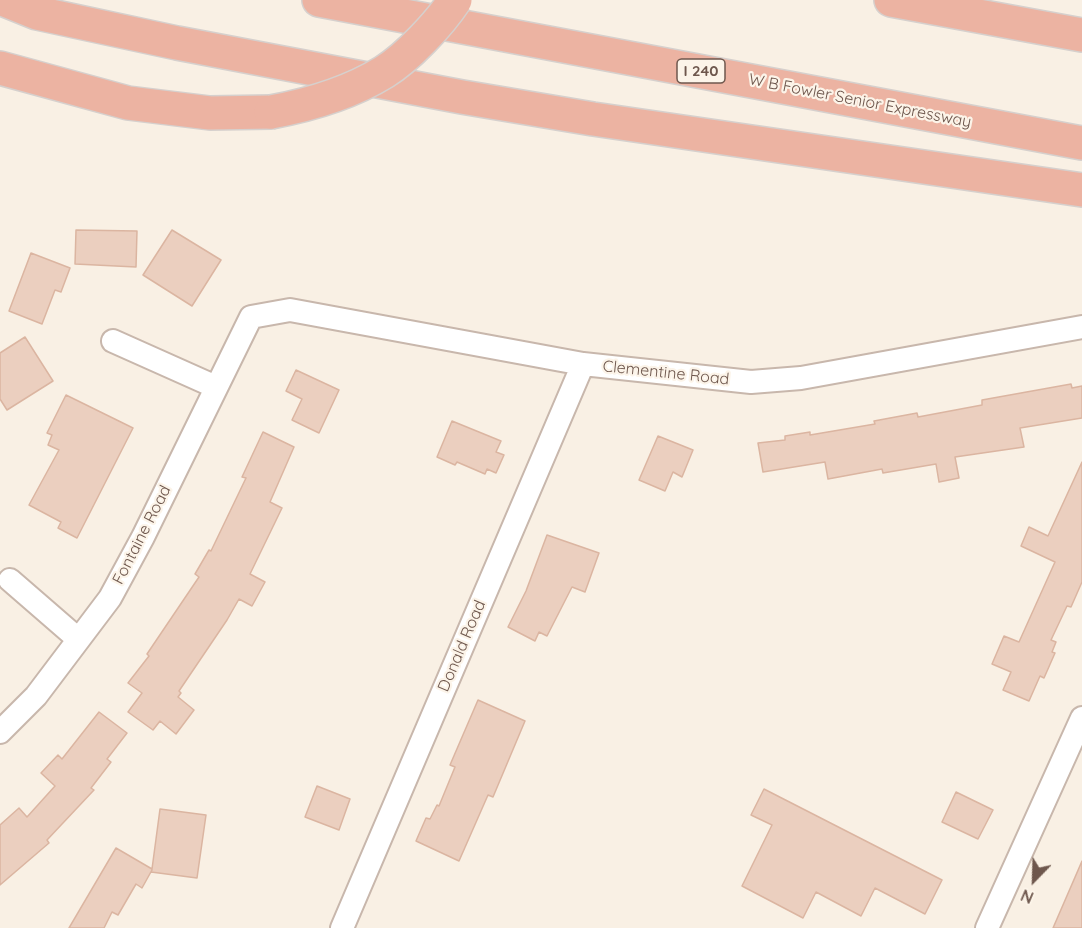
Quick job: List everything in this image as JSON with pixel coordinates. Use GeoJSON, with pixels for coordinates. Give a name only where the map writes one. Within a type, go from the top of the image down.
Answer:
{"type":"FeatureCollection","features":[{"type":"Feature","properties":{"kind":"highway"},"geometry":{"type":"LineString","coordinates":[[4,0],[48,16],[462,97],[592,119],[1082,190]]}},
{"type":"Feature","properties":{"kind":"highway","name":"W B Fowler Senior Expressway"},"geometry":{"type":"LineString","coordinates":[[320,0],[1082,143]]}},
{"type":"Feature","properties":{"kind":"highway"},"geometry":{"type":"LineString","coordinates":[[0,68],[128,103],[210,113],[271,112],[300,106],[333,95],[384,72],[443,18],[455,0]]}},
{"type":"Feature","properties":{"kind":"highway"},"geometry":{"type":"LineString","coordinates":[[891,0],[1082,34]]}},
{"type":"Feature","properties":{"kind":"street","name":"Clementine Road"},"geometry":{"type":"LineString","coordinates":[[251,317],[290,310],[583,364],[751,382],[801,378],[1082,327]]}},
{"type":"Feature","properties":{"kind":"street","name":"Fontaine Road"},"geometry":{"type":"LineString","coordinates":[[0,732],[36,696],[110,598],[143,537],[251,317]]}},
{"type":"Feature","properties":{"kind":"street"},"geometry":{"type":"LineString","coordinates":[[113,341],[216,387]]}},
{"type":"Feature","properties":{"kind":"street","name":"Donald Road"},"geometry":{"type":"LineString","coordinates":[[342,928],[583,364]]}},
{"type":"Feature","properties":{"kind":"street"},"geometry":{"type":"LineString","coordinates":[[10,580],[78,639]]}},
{"type":"Feature","properties":{"kind":"street"},"geometry":{"type":"LineString","coordinates":[[987,928],[1082,718]]}},
{"type":"Feature","properties":{"kind":"building"},"geometry":{"type":"Polygon","coordinates":[[[76,230],[137,231],[136,267],[75,264],[76,230]]]}},
{"type":"Feature","properties":{"kind":"building"},"geometry":{"type":"Polygon","coordinates":[[[172,230],[221,260],[192,306],[143,275],[172,230]]]}},
{"type":"Feature","properties":{"kind":"building"},"geometry":{"type":"Polygon","coordinates":[[[31,253],[70,268],[61,292],[55,290],[42,324],[9,311],[31,253]]]}},
{"type":"Feature","properties":{"kind":"building"},"geometry":{"type":"Polygon","coordinates":[[[25,337],[53,381],[7,410],[0,399],[0,353],[25,337]]]}},
{"type":"Feature","properties":{"kind":"building"},"geometry":{"type":"Polygon","coordinates":[[[296,370],[339,390],[319,433],[292,420],[302,399],[286,391],[296,370]]]}},
{"type":"Feature","properties":{"kind":"building"},"geometry":{"type":"Polygon","coordinates":[[[1071,384],[1072,388],[1082,386],[1082,418],[1020,428],[1024,447],[955,457],[959,478],[939,482],[936,464],[883,473],[882,469],[828,479],[825,462],[763,472],[758,443],[785,440],[785,436],[810,432],[810,435],[875,424],[874,421],[917,413],[918,417],[982,405],[982,400],[1071,384]]]}},
{"type":"Feature","properties":{"kind":"building"},"geometry":{"type":"Polygon","coordinates":[[[66,395],[133,428],[77,538],[58,528],[61,522],[29,505],[59,450],[48,445],[52,435],[47,433],[66,395]]]}},
{"type":"Feature","properties":{"kind":"building"},"geometry":{"type":"Polygon","coordinates":[[[452,421],[501,441],[496,452],[504,455],[496,473],[487,469],[485,474],[457,462],[455,465],[437,457],[452,421]]]}},
{"type":"Feature","properties":{"kind":"building"},"geometry":{"type":"Polygon","coordinates":[[[263,432],[294,447],[270,502],[282,508],[250,574],[265,582],[252,606],[239,599],[179,691],[181,693],[178,697],[194,710],[176,734],[160,721],[153,730],[128,712],[142,693],[128,683],[149,656],[147,654],[199,577],[195,574],[209,550],[211,551],[246,478],[242,477],[263,432]]]}},
{"type":"Feature","properties":{"kind":"building"},"geometry":{"type":"Polygon","coordinates":[[[658,436],[693,450],[682,477],[673,472],[665,491],[639,480],[658,436]]]}},
{"type":"Feature","properties":{"kind":"building"},"geometry":{"type":"Polygon","coordinates":[[[1082,462],[1082,582],[1071,607],[1067,606],[1051,640],[1056,642],[1052,652],[1055,653],[1044,678],[1040,676],[1029,701],[1003,690],[1011,672],[992,664],[1004,636],[1019,642],[1055,562],[1021,546],[1029,527],[1048,536],[1082,462]]]}},
{"type":"Feature","properties":{"kind":"building"},"geometry":{"type":"Polygon","coordinates":[[[547,535],[599,553],[585,592],[572,587],[547,636],[539,632],[535,641],[508,627],[526,591],[547,535]]]}},
{"type":"Feature","properties":{"kind":"building"},"geometry":{"type":"Polygon","coordinates":[[[478,700],[525,721],[493,797],[488,795],[459,861],[416,841],[426,818],[430,819],[437,805],[439,806],[455,767],[450,765],[478,700]]]}},
{"type":"Feature","properties":{"kind":"building"},"geometry":{"type":"Polygon","coordinates":[[[99,712],[127,733],[107,759],[111,762],[91,788],[94,790],[47,840],[49,843],[0,885],[0,825],[19,808],[27,817],[55,786],[41,773],[58,755],[62,759],[99,712]]]}},
{"type":"Feature","properties":{"kind":"building"},"geometry":{"type":"Polygon","coordinates":[[[317,786],[350,799],[339,830],[305,817],[317,786]]]}},
{"type":"Feature","properties":{"kind":"building"},"geometry":{"type":"Polygon","coordinates":[[[764,789],[942,880],[925,914],[875,888],[861,916],[816,892],[803,918],[742,886],[772,825],[751,815],[764,789]]]}},
{"type":"Feature","properties":{"kind":"building"},"geometry":{"type":"Polygon","coordinates":[[[956,792],[993,810],[978,839],[942,822],[956,792]]]}},
{"type":"Feature","properties":{"kind":"building"},"geometry":{"type":"Polygon","coordinates":[[[160,809],[206,815],[197,878],[151,872],[152,870],[142,888],[136,884],[118,915],[112,912],[104,928],[69,928],[116,848],[152,869],[160,809]]]}},
{"type":"Feature","properties":{"kind":"building"},"geometry":{"type":"Polygon","coordinates":[[[1082,861],[1082,928],[1053,928],[1082,861]]]}}]}
